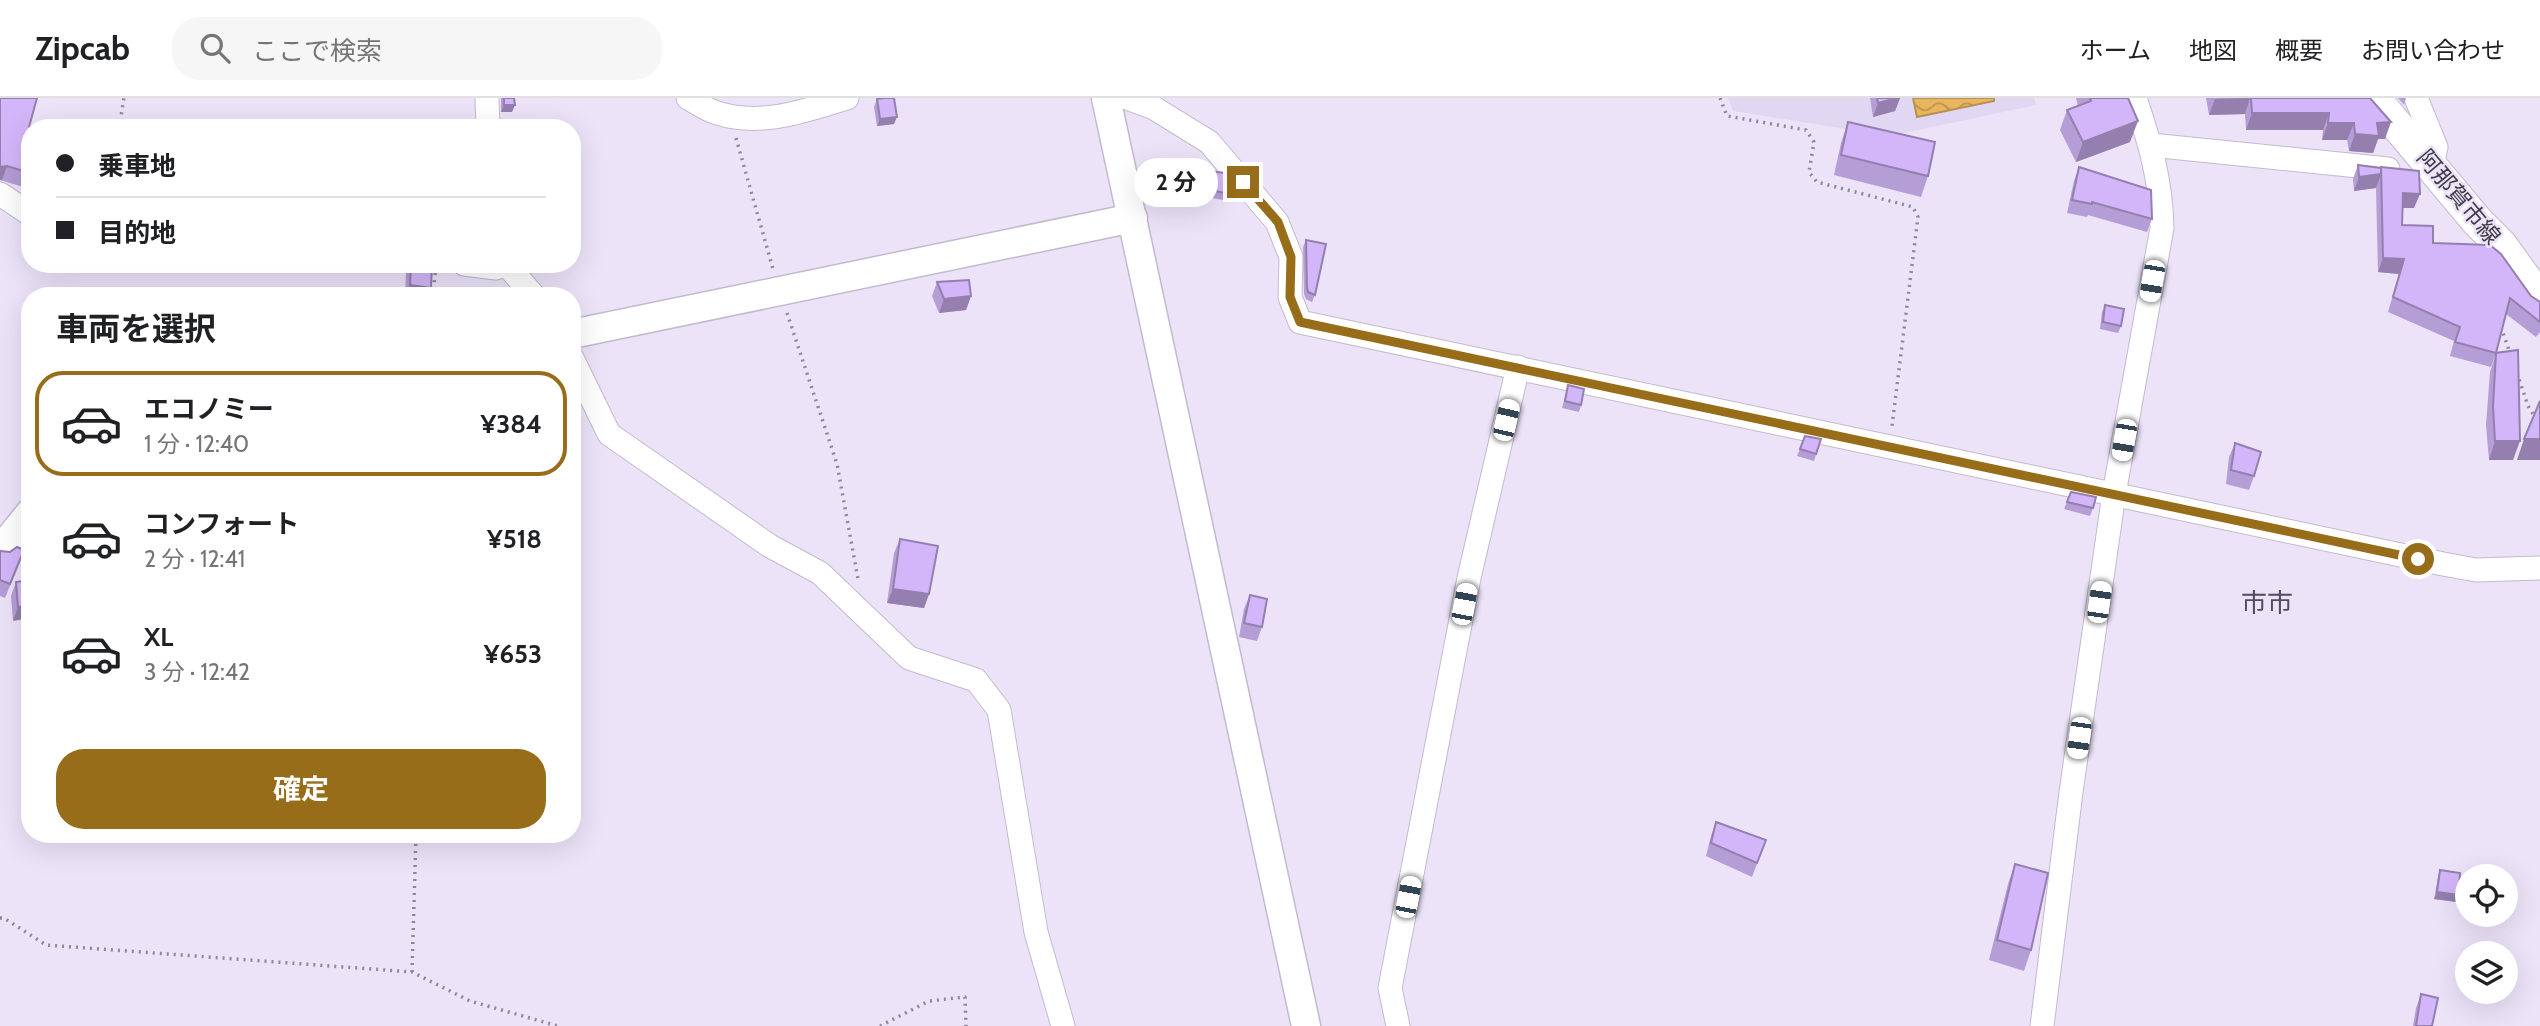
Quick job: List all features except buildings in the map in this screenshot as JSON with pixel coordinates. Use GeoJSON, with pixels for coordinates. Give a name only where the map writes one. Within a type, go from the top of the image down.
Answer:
{"type":"FeatureCollection","features":[{"type":"Feature","properties":{"kind":"main road","name":"阿那賀市線"},"geometry":{"type":"LineString","coordinates":[[2374,98],[2477,221],[2501,245],[2540,299]]}},
{"type":"Feature","properties":{"kind":"street"},"geometry":{"type":"LineString","coordinates":[[487,98],[488,119]]}},
{"type":"Feature","properties":{"kind":"street"},"geometry":{"type":"LineString","coordinates":[[688,98],[716,113],[728,107],[762,120],[792,115],[847,98]]}},
{"type":"Feature","properties":{"kind":"street"},"geometry":{"type":"LineString","coordinates":[[1106,98],[1306,1026]]}},
{"type":"Feature","properties":{"kind":"street"},"geometry":{"type":"LineString","coordinates":[[1127,98],[1154,108],[1209,142],[1278,222],[1291,257],[1290,297],[1300,322],[1889,449],[2443,564],[2476,570],[2540,568]]}},
{"type":"Feature","properties":{"kind":"street"},"geometry":{"type":"LineString","coordinates":[[2042,1026],[2071,792],[2114,494],[2162,228],[2161,194],[2151,145],[2135,98]]}},
{"type":"Feature","properties":{"kind":"street"},"geometry":{"type":"LineString","coordinates":[[2151,145],[2436,169],[2436,147],[2416,98]]}},
{"type":"Feature","properties":{"kind":"street"},"geometry":{"type":"LineString","coordinates":[[0,194],[21,208]]}},
{"type":"Feature","properties":{"kind":"street"},"geometry":{"type":"LineString","coordinates":[[581,332],[1133,218]]}},
{"type":"Feature","properties":{"kind":"street"},"geometry":{"type":"LineString","coordinates":[[514,273],[526,287]]}},
{"type":"Feature","properties":{"kind":"street"},"geometry":{"type":"LineString","coordinates":[[1398,1026],[1390,988],[1392,976],[1469,578],[1518,367]]}},
{"type":"Feature","properties":{"kind":"street"},"geometry":{"type":"LineString","coordinates":[[581,376],[610,435],[770,546],[820,573],[909,658],[976,680],[999,710],[1036,932],[1063,1026]]}},
{"type":"Feature","properties":{"kind":"street"},"geometry":{"type":"LineString","coordinates":[[0,550],[21,524]]}},
{"type":"Feature","properties":{"kind":"path"},"geometry":{"type":"LineString","coordinates":[[120,119],[124,98]]}},
{"type":"Feature","properties":{"kind":"path"},"geometry":{"type":"LineString","coordinates":[[1720,98],[1727,116],[1806,130],[1814,142],[1809,172],[1817,182],[1913,207],[1918,217],[1889,449]]}},
{"type":"Feature","properties":{"kind":"path"},"geometry":{"type":"LineString","coordinates":[[728,107],[779,291],[836,464],[865,615]]}},
{"type":"Feature","properties":{"kind":"path"},"geometry":{"type":"LineString","coordinates":[[2499,321],[2511,358]]}},
{"type":"Feature","properties":{"kind":"path"},"geometry":{"type":"LineString","coordinates":[[2516,370],[2528,406],[2540,425]]}},
{"type":"Feature","properties":{"kind":"path"},"geometry":{"type":"LineString","coordinates":[[412,972],[416,843]]}},
{"type":"Feature","properties":{"kind":"path"},"geometry":{"type":"LineString","coordinates":[[0,918],[46,945],[412,972],[470,1001],[558,1026]]}},
{"type":"Feature","properties":{"kind":"path"},"geometry":{"type":"LineString","coordinates":[[880,1026],[929,1001],[965,997],[966,1026]]}},
{"type":"Feature","properties":{"kind":"shaded area"},"geometry":{"type":"Polygon","coordinates":[[[1728,98],[2034,98],[2036,105],[1890,136],[1733,111],[1728,98]]]}},
{"type":"Feature","properties":{"kind":"water"},"geometry":{"type":"Polygon","coordinates":[[[1913,98],[1994,98],[1994,101],[1917,117],[1913,98]]]}},
{"type":"Feature","properties":{"kind":"district","name":"市市"},"geometry":{"type":"Point","coordinates":[2267,603]}},
{"type":"Feature","properties":{"kind":"route"},"geometry":{"type":"LineString","coordinates":[[1243,182],[1278,222],[1291,257],[1290,297],[1300,322],[2418,559]]}}]}
